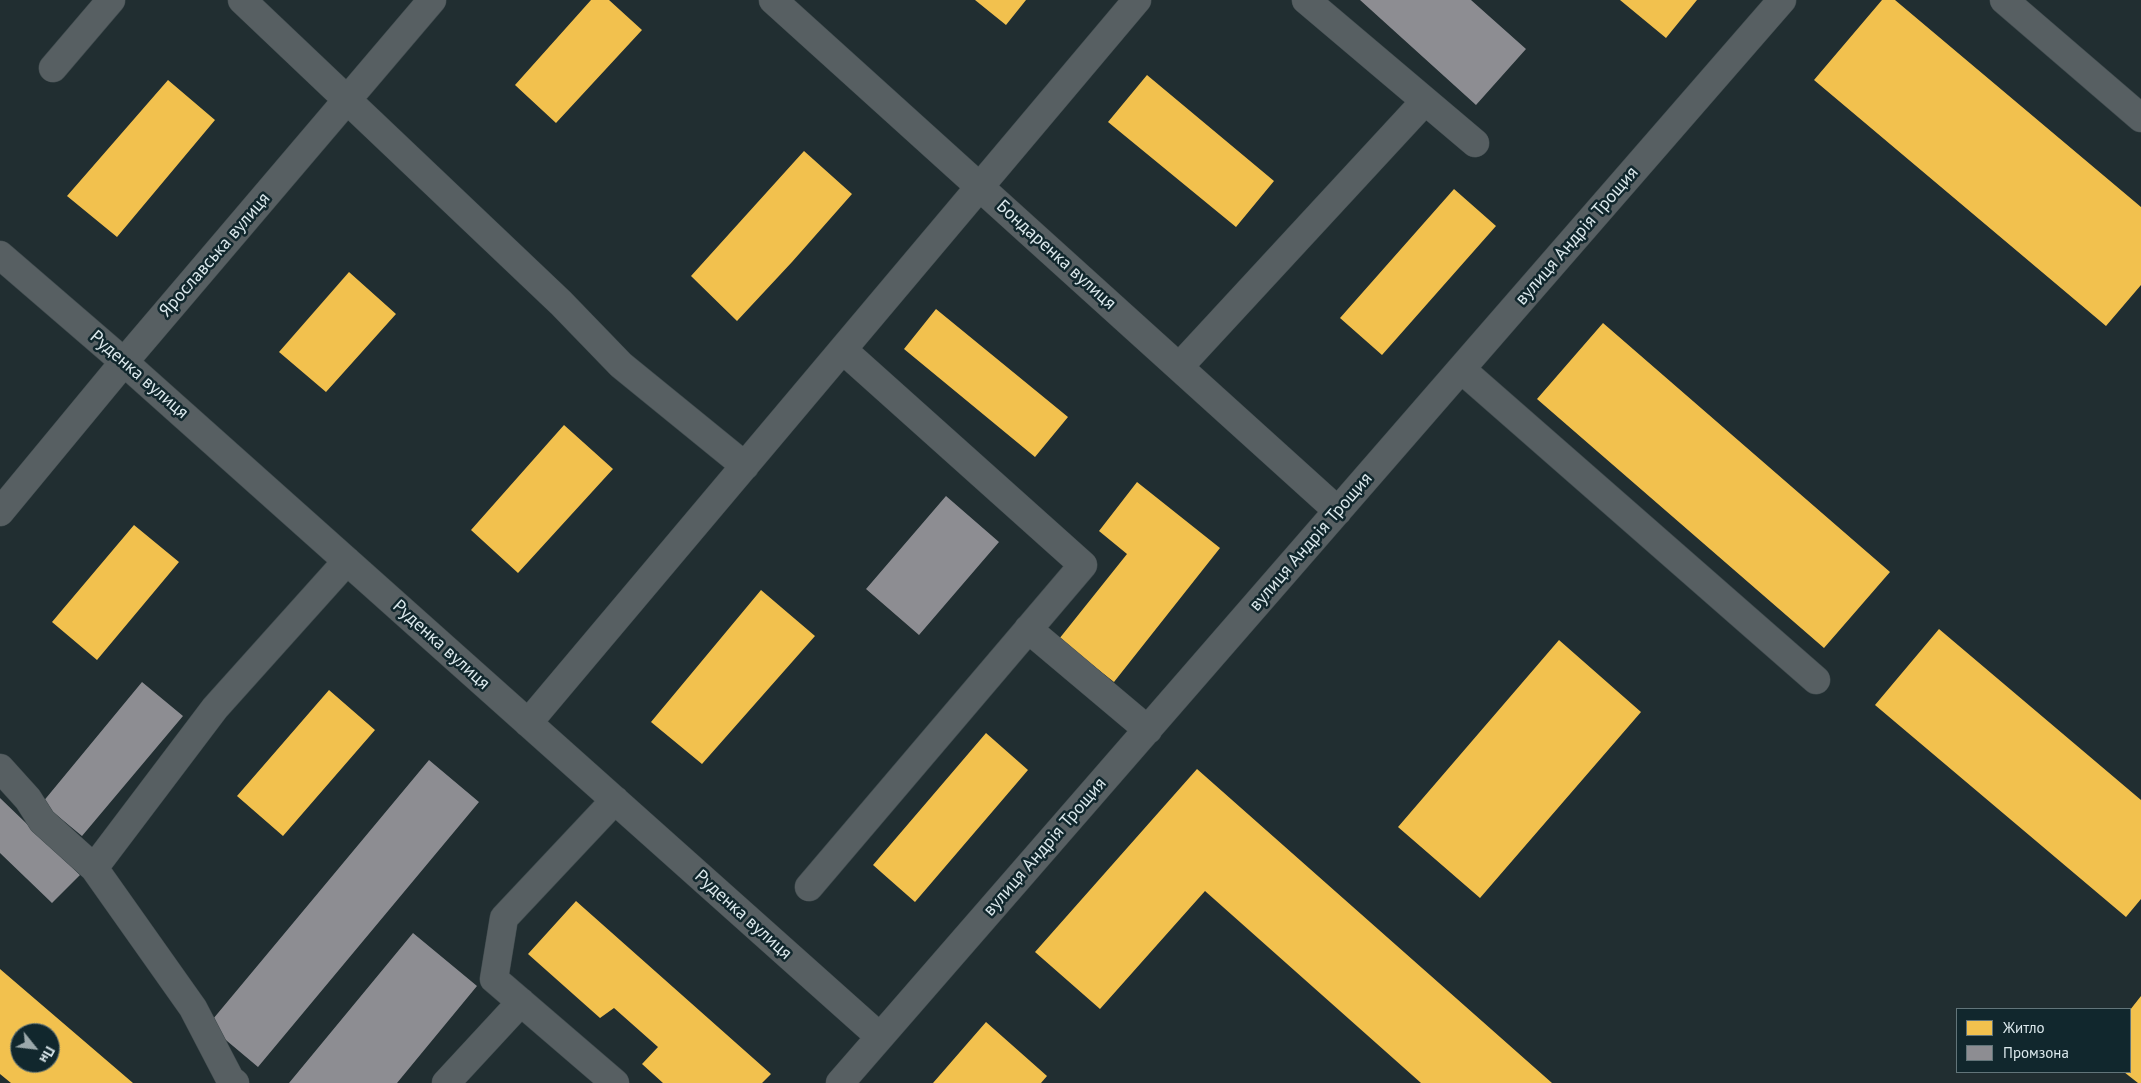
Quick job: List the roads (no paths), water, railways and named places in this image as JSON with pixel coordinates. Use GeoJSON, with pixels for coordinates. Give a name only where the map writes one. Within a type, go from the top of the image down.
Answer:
{"type":"FeatureCollection","features":[{"type":"Feature","properties":{"kind":"street"},"geometry":{"type":"LineString","coordinates":[[53,68],[111,0]]}},
{"type":"Feature","properties":{"kind":"street"},"geometry":{"type":"LineString","coordinates":[[242,0],[562,303],[621,365],[745,466]]}},
{"type":"Feature","properties":{"kind":"street","name":"Ярославська вулиця"},"geometry":{"type":"LineString","coordinates":[[0,512],[124,362],[432,0]]}},
{"type":"Feature","properties":{"kind":"street","name":"Бондаренка вулиця"},"geometry":{"type":"LineString","coordinates":[[774,0],[1338,511]]}},
{"type":"Feature","properties":{"kind":"street"},"geometry":{"type":"LineString","coordinates":[[528,723],[1137,0]]}},
{"type":"Feature","properties":{"kind":"street"},"geometry":{"type":"LineString","coordinates":[[1306,0],[1475,143]]}},
{"type":"Feature","properties":{"kind":"street","name":"вулиця Андрія Трощия"},"geometry":{"type":"LineString","coordinates":[[840,1083],[1782,0]]}},
{"type":"Feature","properties":{"kind":"street"},"geometry":{"type":"LineString","coordinates":[[2004,0],[2141,118]]}},
{"type":"Feature","properties":{"kind":"street"},"geometry":{"type":"LineString","coordinates":[[1179,367],[1425,101]]}},
{"type":"Feature","properties":{"kind":"street","name":"Руденка вулиця"},"geometry":{"type":"LineString","coordinates":[[0,255],[124,362],[880,1037]]}},
{"type":"Feature","properties":{"kind":"street"},"geometry":{"type":"LineString","coordinates":[[809,887],[1083,564],[843,350]]}},
{"type":"Feature","properties":{"kind":"street"},"geometry":{"type":"LineString","coordinates":[[1461,369],[1816,680]]}},
{"type":"Feature","properties":{"kind":"street"},"geometry":{"type":"LineString","coordinates":[[94,868],[215,708],[347,561]]}},
{"type":"Feature","properties":{"kind":"street"},"geometry":{"type":"LineString","coordinates":[[1028,629],[1148,730]]}},
{"type":"Feature","properties":{"kind":"street"},"geometry":{"type":"LineString","coordinates":[[0,768],[28,799],[42,821],[94,868],[193,1008],[230,1079],[235,1083]]}},
{"type":"Feature","properties":{"kind":"street"},"geometry":{"type":"LineString","coordinates":[[615,800],[504,918],[494,979],[615,1083]]}},
{"type":"Feature","properties":{"kind":"street"},"geometry":{"type":"LineString","coordinates":[[446,1083],[521,1002]]}}]}
